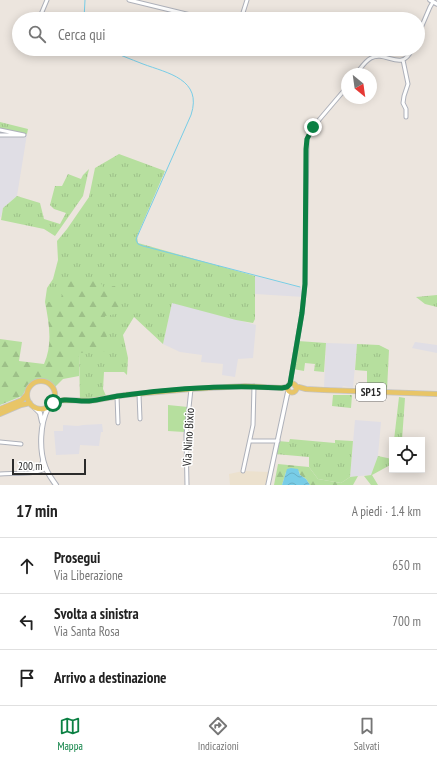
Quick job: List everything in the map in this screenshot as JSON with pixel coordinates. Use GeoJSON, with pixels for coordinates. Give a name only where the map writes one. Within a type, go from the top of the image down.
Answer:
{"type":"FeatureCollection","features":[{"type":"Feature","properties":{"kind":"main road","name":"SP15"},"geometry":{"type":"LineString","coordinates":[[0,408],[22,400],[33,384],[40,381],[46,382],[51,386],[59,397],[69,400]]}},
{"type":"Feature","properties":{"kind":"main road","name":"SP15"},"geometry":{"type":"LineString","coordinates":[[53,403],[69,400],[90,401],[117,396],[191,389],[254,386],[437,394]]}},
{"type":"Feature","properties":{"kind":"main road"},"geometry":{"type":"LineString","coordinates":[[42,430],[48,408],[53,403],[55,393]]}},
{"type":"Feature","properties":{"kind":"main road"},"geometry":{"type":"LineString","coordinates":[[27,394],[30,403],[38,409],[41,416],[43,468],[56,485]]}},
{"type":"Feature","properties":{"kind":"main road"},"geometry":{"type":"LineString","coordinates":[[0,414],[21,405],[30,403]]}},
{"type":"Feature","properties":{"kind":"main road"},"geometry":{"type":"LineString","coordinates":[[35,408],[48,408]]}},
{"type":"Feature","properties":{"kind":"street"},"geometry":{"type":"LineString","coordinates":[[42,12],[47,0]]}},
{"type":"Feature","properties":{"kind":"street"},"geometry":{"type":"LineString","coordinates":[[129,0],[178,12]]}},
{"type":"Feature","properties":{"kind":"street"},"geometry":{"type":"LineString","coordinates":[[243,12],[247,0]]}},
{"type":"Feature","properties":{"kind":"street"},"geometry":{"type":"LineString","coordinates":[[425,21],[434,2]]}},
{"type":"Feature","properties":{"kind":"street"},"geometry":{"type":"LineString","coordinates":[[361,68],[366,61],[372,57],[380,56],[403,60],[409,56]]}},
{"type":"Feature","properties":{"kind":"street"},"geometry":{"type":"LineString","coordinates":[[403,60],[408,84],[403,103],[406,109],[406,117]]}},
{"type":"Feature","properties":{"kind":"street"},"geometry":{"type":"LineString","coordinates":[[268,485],[290,388],[302,313],[305,284],[307,139],[313,127],[341,94]]}},
{"type":"Feature","properties":{"kind":"street"},"geometry":{"type":"LineString","coordinates":[[0,130],[25,136],[0,135]]}},
{"type":"Feature","properties":{"kind":"street"},"geometry":{"type":"LineString","coordinates":[[243,471],[253,425],[254,386]]}},
{"type":"Feature","properties":{"kind":"street","name":"Via Nino Bixio"},"geometry":{"type":"LineString","coordinates":[[187,485],[186,435],[191,389]]}},
{"type":"Feature","properties":{"kind":"street"},"geometry":{"type":"LineString","coordinates":[[139,394],[140,419]]}},
{"type":"Feature","properties":{"kind":"street"},"geometry":{"type":"LineString","coordinates":[[117,396],[118,423]]}},
{"type":"Feature","properties":{"kind":"street"},"geometry":{"type":"LineString","coordinates":[[250,441],[278,441]]}},
{"type":"Feature","properties":{"kind":"street"},"geometry":{"type":"LineString","coordinates":[[0,442],[21,444]]}},
{"type":"Feature","properties":{"kind":"street"},"geometry":{"type":"LineString","coordinates":[[0,474],[33,472],[43,468]]}},
{"type":"Feature","properties":{"kind":"shaded area"},"geometry":{"type":"Polygon","coordinates":[[[0,130],[27,134],[17,196],[3,208],[1,217],[0,217],[0,130]]]}},
{"type":"Feature","properties":{"kind":"shaded area"},"geometry":{"type":"Polygon","coordinates":[[[255,276],[305,289],[304,297],[255,294],[255,276]]]}},
{"type":"Feature","properties":{"kind":"shaded area"},"geometry":{"type":"Polygon","coordinates":[[[172,302],[256,325],[253,358],[238,359],[235,377],[222,375],[223,364],[201,362],[202,355],[180,352],[163,344],[172,302]]]}},
{"type":"Feature","properties":{"kind":"shaded area"},"geometry":{"type":"Polygon","coordinates":[[[415,342],[437,345],[437,353],[412,348],[415,342]]]}},
{"type":"Feature","properties":{"kind":"shaded area"},"geometry":{"type":"Polygon","coordinates":[[[326,343],[357,344],[353,388],[343,386],[342,388],[324,387],[326,343]]]}},
{"type":"Feature","properties":{"kind":"shaded area"},"geometry":{"type":"Polygon","coordinates":[[[355,420],[381,422],[378,456],[371,475],[350,477],[355,420]]]}},
{"type":"Feature","properties":{"kind":"shaded area"},"geometry":{"type":"Polygon","coordinates":[[[102,424],[103,432],[101,432],[99,446],[80,445],[79,454],[56,455],[54,431],[63,431],[63,425],[78,426],[102,424]]]}},
{"type":"Feature","properties":{"kind":"shaded area"},"geometry":{"type":"Polygon","coordinates":[[[243,471],[271,472],[268,485],[230,485],[229,474],[243,471]]]}},
{"type":"Feature","properties":{"kind":"green space"},"geometry":{"type":"Polygon","coordinates":[[[0,122],[28,129],[27,134],[0,130],[0,122]]]}},
{"type":"Feature","properties":{"kind":"green space"},"geometry":{"type":"Polygon","coordinates":[[[119,154],[165,171],[137,236],[138,243],[255,276],[255,319],[253,323],[236,320],[172,303],[163,344],[134,317],[123,335],[128,358],[127,375],[124,372],[104,372],[103,389],[107,398],[80,401],[79,353],[60,302],[45,302],[47,288],[53,279],[58,260],[57,241],[89,197],[95,168],[119,154]]]}},
{"type":"Feature","properties":{"kind":"green space"},"geometry":{"type":"Polygon","coordinates":[[[89,169],[83,196],[55,236],[44,229],[1,220],[3,208],[17,196],[40,203],[44,219],[60,224],[66,213],[54,209],[50,205],[55,186],[62,186],[68,174],[81,179],[89,169]]]}},
{"type":"Feature","properties":{"kind":"green space"},"geometry":{"type":"Polygon","coordinates":[[[97,277],[103,287],[115,286],[119,295],[120,313],[105,316],[108,351],[79,353],[79,376],[63,379],[55,387],[47,380],[36,380],[29,384],[22,396],[0,405],[0,339],[22,342],[19,361],[44,364],[49,349],[49,326],[45,302],[60,302],[65,282],[97,277]]]}},
{"type":"Feature","properties":{"kind":"green space"},"geometry":{"type":"Polygon","coordinates":[[[437,295],[437,307],[425,304],[416,297],[437,295]]]}},
{"type":"Feature","properties":{"kind":"green space"},"geometry":{"type":"Polygon","coordinates":[[[298,341],[326,343],[324,372],[314,371],[315,364],[305,363],[304,371],[293,369],[298,341]]]}},
{"type":"Feature","properties":{"kind":"green space"},"geometry":{"type":"Polygon","coordinates":[[[357,344],[379,345],[389,350],[387,390],[367,389],[367,371],[355,370],[357,344]]]}},
{"type":"Feature","properties":{"kind":"green space"},"geometry":{"type":"Polygon","coordinates":[[[333,395],[352,395],[351,408],[332,406],[333,395]]]}},
{"type":"Feature","properties":{"kind":"green space"},"geometry":{"type":"Polygon","coordinates":[[[399,397],[405,398],[402,437],[394,437],[399,397]]]}},
{"type":"Feature","properties":{"kind":"green space"},"geometry":{"type":"Polygon","coordinates":[[[168,405],[188,407],[184,432],[168,431],[168,405]]]}},
{"type":"Feature","properties":{"kind":"green space"},"geometry":{"type":"Polygon","coordinates":[[[290,439],[335,443],[335,440],[353,441],[350,477],[341,483],[318,479],[309,467],[309,457],[275,454],[278,441],[289,442],[290,439]]]}},
{"type":"Feature","properties":{"kind":"green space"},"geometry":{"type":"Polygon","coordinates":[[[378,456],[389,458],[389,466],[372,475],[378,485],[371,485],[364,476],[371,475],[378,456]]]}},
{"type":"Feature","properties":{"kind":"green space"},"geometry":{"type":"Polygon","coordinates":[[[278,464],[309,467],[318,479],[341,483],[350,477],[358,476],[353,485],[310,485],[306,479],[300,475],[299,471],[286,472],[282,485],[274,485],[278,464]]]}},
{"type":"Feature","properties":{"kind":"water"},"geometry":{"type":"Polygon","coordinates":[[[287,469],[298,469],[300,475],[306,479],[310,485],[282,485],[287,469]]]}},
{"type":"Feature","properties":{"kind":"waterway"},"geometry":{"type":"LineString","coordinates":[[84,12],[85,0]]}},
{"type":"Feature","properties":{"kind":"waterway"},"geometry":{"type":"LineString","coordinates":[[123,56],[180,79],[187,85],[192,93],[193,103],[191,115],[137,237],[136,240],[138,244],[300,287]]}},
{"type":"Feature","properties":{"kind":"route"},"geometry":{"type":"LineString","coordinates":[[53,403],[63,400],[90,401],[125,395],[176,390],[245,386],[282,388],[287,387],[290,384],[297,347],[305,284],[306,149],[307,139],[313,127]]}}]}
